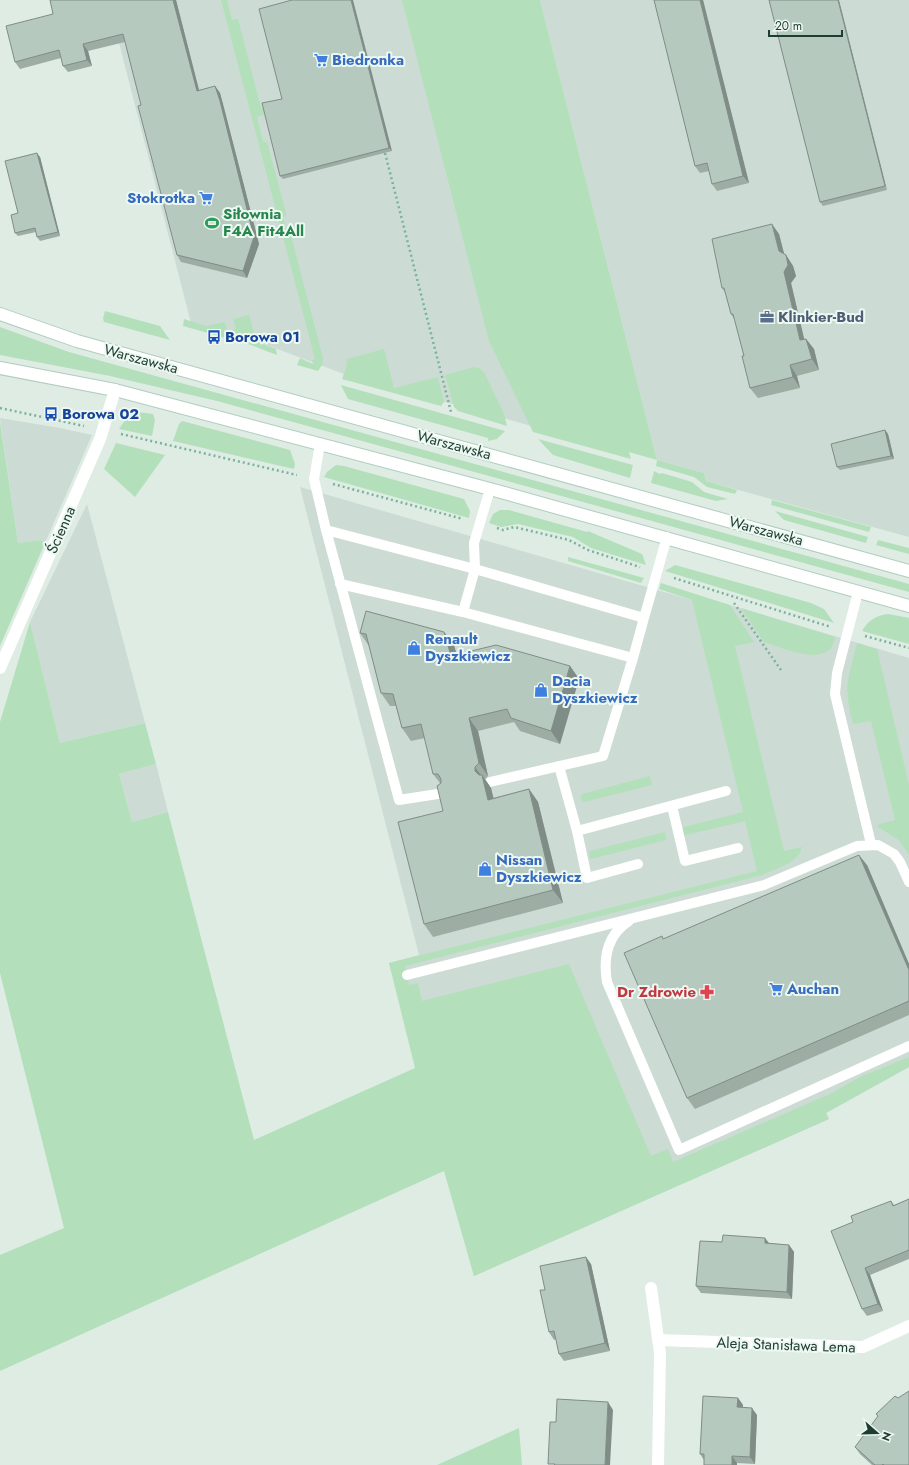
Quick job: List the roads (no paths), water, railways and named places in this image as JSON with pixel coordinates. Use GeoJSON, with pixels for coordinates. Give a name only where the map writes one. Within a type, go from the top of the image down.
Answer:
{"type":"FeatureCollection","features":[{"type":"Feature","properties":{"kind":"main road","name":"Warszawska"},"geometry":{"type":"LineString","coordinates":[[0,314],[77,341],[909,571]]}},
{"type":"Feature","properties":{"kind":"main road"},"geometry":{"type":"LineString","coordinates":[[0,368],[115,390],[667,537],[909,606]]}},
{"type":"Feature","properties":{"kind":"main road","name":"Ścienna"},"geometry":{"type":"LineString","coordinates":[[0,668],[100,439],[115,390]]}},
{"type":"Feature","properties":{"kind":"main road"},"geometry":{"type":"LineString","coordinates":[[651,1288],[660,1353],[658,1465]]}},
{"type":"Feature","properties":{"kind":"main road","name":"Aleja Stanisława Lema"},"geometry":{"type":"LineString","coordinates":[[658,1340],[863,1347],[909,1326]]}},
{"type":"Feature","properties":{"kind":"lane"},"geometry":{"type":"LineString","coordinates":[[320,444],[314,479],[340,584],[399,800],[444,793]]}},
{"type":"Feature","properties":{"kind":"lane"},"geometry":{"type":"LineString","coordinates":[[463,612],[475,569],[474,543],[490,489]]}},
{"type":"Feature","properties":{"kind":"lane"},"geometry":{"type":"LineString","coordinates":[[326,530],[475,569],[644,618]]}},
{"type":"Feature","properties":{"kind":"lane"},"geometry":{"type":"LineString","coordinates":[[490,782],[603,756],[633,658],[667,537]]}},
{"type":"Feature","properties":{"kind":"lane"},"geometry":{"type":"LineString","coordinates":[[340,584],[463,612],[633,658]]}},
{"type":"Feature","properties":{"kind":"lane"},"geometry":{"type":"LineString","coordinates":[[858,592],[837,673],[835,694],[871,844]]}},
{"type":"Feature","properties":{"kind":"lane"},"geometry":{"type":"LineString","coordinates":[[559,766],[577,831],[587,878],[638,864]]}},
{"type":"Feature","properties":{"kind":"lane"},"geometry":{"type":"LineString","coordinates":[[577,831],[726,791]]}},
{"type":"Feature","properties":{"kind":"lane"},"geometry":{"type":"LineString","coordinates":[[672,806],[685,861],[738,848]]}},
{"type":"Feature","properties":{"kind":"lane"},"geometry":{"type":"LineString","coordinates":[[407,975],[764,885],[843,850],[857,846],[871,844],[886,848],[894,854],[900,862],[909,882]]}},
{"type":"Feature","properties":{"kind":"lane"},"geometry":{"type":"LineString","coordinates":[[636,917],[622,926],[609,944],[605,959],[607,982],[679,1150],[909,1046]]}},
{"type":"Feature","properties":{"kind":"place","name":"Biedronka"},"geometry":{"type":"Point","coordinates":[321,60]}},
{"type":"Feature","properties":{"kind":"place","name":"Stokrotka"},"geometry":{"type":"Point","coordinates":[206,198]}},
{"type":"Feature","properties":{"kind":"place","name":"Siłownia F4A Fit4All"},"geometry":{"type":"Point","coordinates":[212,223]}},
{"type":"Feature","properties":{"kind":"place","name":"Klinkier-Bud"},"geometry":{"type":"Point","coordinates":[767,317]}},
{"type":"Feature","properties":{"kind":"place","name":"Borowa 01"},"geometry":{"type":"Point","coordinates":[214,337]}},
{"type":"Feature","properties":{"kind":"place","name":"Borowa 02"},"geometry":{"type":"Point","coordinates":[51,414]}},
{"type":"Feature","properties":{"kind":"place","name":"Renault Dyszkiewicz"},"geometry":{"type":"Point","coordinates":[414,648]}},
{"type":"Feature","properties":{"kind":"place","name":"Dacia Dyszkiewicz"},"geometry":{"type":"Point","coordinates":[541,690]}},
{"type":"Feature","properties":{"kind":"place","name":"Nissan Dyszkiewicz"},"geometry":{"type":"Point","coordinates":[485,869]}},
{"type":"Feature","properties":{"kind":"place","name":"Auchan"},"geometry":{"type":"Point","coordinates":[776,989]}},
{"type":"Feature","properties":{"kind":"place","name":"Dr Zdrowie"},"geometry":{"type":"Point","coordinates":[707,992]}}]}
